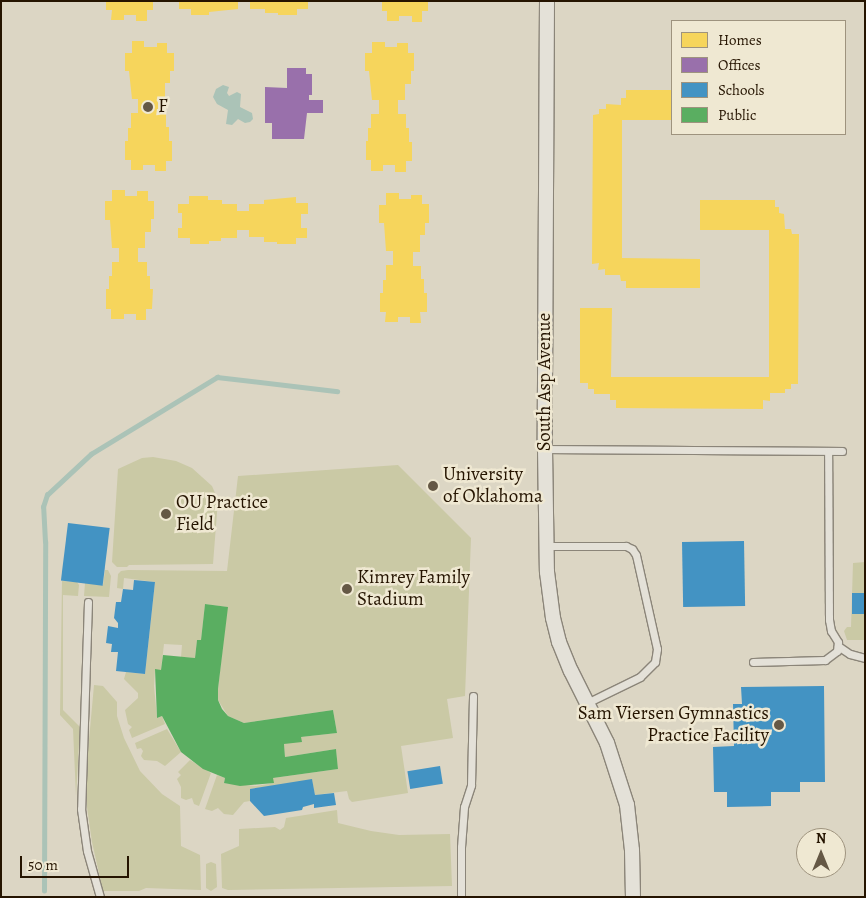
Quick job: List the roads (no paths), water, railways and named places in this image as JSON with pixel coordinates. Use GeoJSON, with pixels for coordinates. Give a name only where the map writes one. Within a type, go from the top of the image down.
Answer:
{"type":"FeatureCollection","features":[{"type":"Feature","properties":{"kind":"street","name":"South Asp Avenue"},"geometry":{"type":"LineString","coordinates":[[547,1],[545,546],[550,598],[559,642],[607,744],[628,805],[632,850],[633,897]]}},
{"type":"Feature","properties":{"kind":"lane"},"geometry":{"type":"LineString","coordinates":[[545,449],[842,451]]}},
{"type":"Feature","properties":{"kind":"lane"},"geometry":{"type":"LineString","coordinates":[[828,451],[829,620],[838,646],[850,654],[865,658]]}},
{"type":"Feature","properties":{"kind":"lane"},"geometry":{"type":"LineString","coordinates":[[545,546],[626,546],[632,549],[636,555],[657,649],[656,662],[640,677],[587,703]]}},
{"type":"Feature","properties":{"kind":"lane"},"geometry":{"type":"LineString","coordinates":[[88,602],[81,809],[88,851],[100,897]]}},
{"type":"Feature","properties":{"kind":"lane"},"geometry":{"type":"LineString","coordinates":[[752,662],[825,660],[834,656],[838,646]]}},
{"type":"Feature","properties":{"kind":"lane"},"geometry":{"type":"LineString","coordinates":[[461,897],[461,847],[464,807],[472,785],[473,696]]}},
{"type":"Feature","properties":{"kind":"waterway"},"geometry":{"type":"LineString","coordinates":[[44,891],[45,542],[43,507],[47,495],[91,454],[217,377],[337,391]]}},
{"type":"Feature","properties":{"kind":"place","name":"F"},"geometry":{"type":"Point","coordinates":[148,107]}},
{"type":"Feature","properties":{"kind":"place","name":"University of Oklahoma"},"geometry":{"type":"Point","coordinates":[433,486]}},
{"type":"Feature","properties":{"kind":"place","name":"OU Practice Field"},"geometry":{"type":"Point","coordinates":[166,514]}},
{"type":"Feature","properties":{"kind":"place","name":"Kimrey Family Stadium"},"geometry":{"type":"Point","coordinates":[347,589]}},
{"type":"Feature","properties":{"kind":"place","name":"Sam Viersen Gymnastics Practice Facility"},"geometry":{"type":"Point","coordinates":[779,725]}}]}
